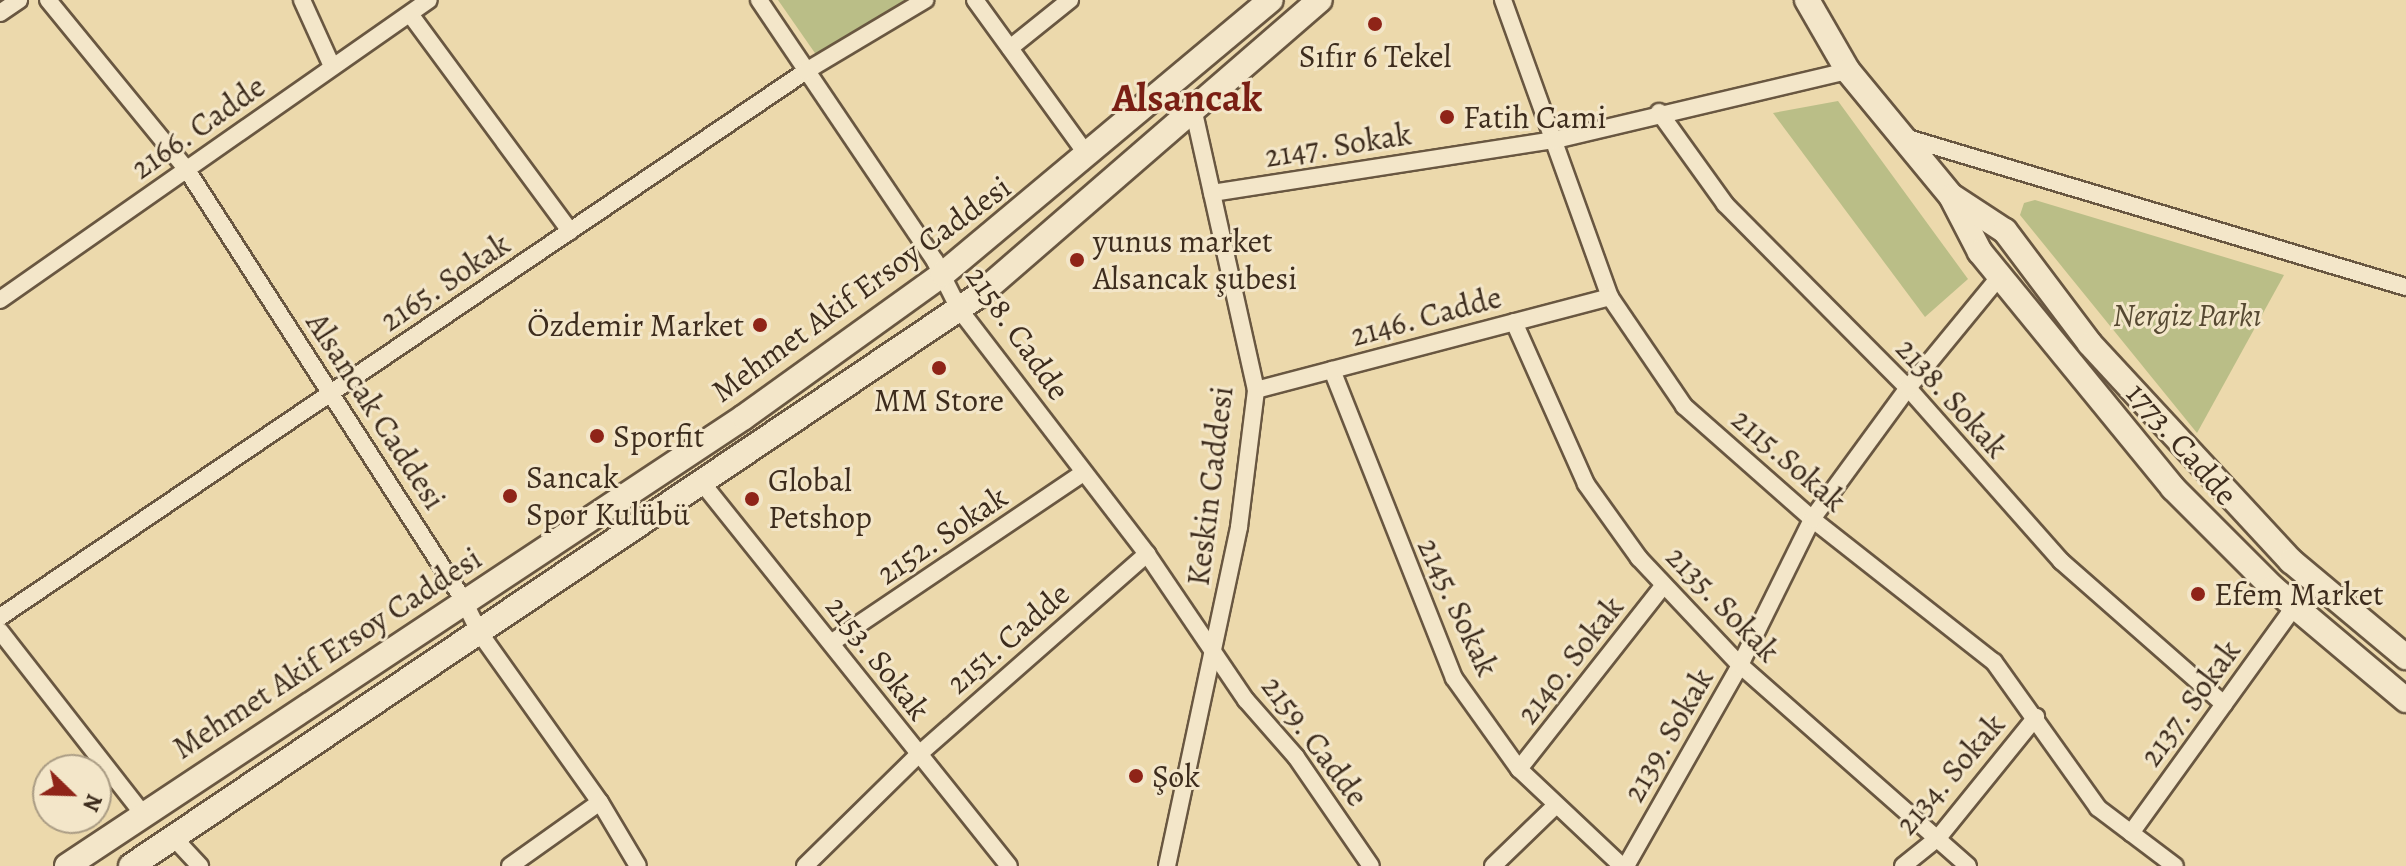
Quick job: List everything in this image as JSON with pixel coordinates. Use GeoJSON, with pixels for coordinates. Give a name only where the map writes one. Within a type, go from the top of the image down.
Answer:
{"type":"FeatureCollection","features":[{"type":"Feature","properties":{"kind":"street"},"geometry":{"type":"LineString","coordinates":[[0,13],[19,0]]}},
{"type":"Feature","properties":{"kind":"street","name":"Alsancak Caddesi"},"geometry":{"type":"LineString","coordinates":[[48,0],[187,170],[464,601],[479,632],[600,802],[638,866]]}},
{"type":"Feature","properties":{"kind":"street"},"geometry":{"type":"LineString","coordinates":[[302,0],[332,66]]}},
{"type":"Feature","properties":{"kind":"street","name":"2166. Cadde"},"geometry":{"type":"LineString","coordinates":[[0,300],[429,0]]}},
{"type":"Feature","properties":{"kind":"street","name":"2158. Cadde"},"geometry":{"type":"LineString","coordinates":[[759,0],[943,274],[959,309],[1147,554],[1215,649]]}},
{"type":"Feature","properties":{"kind":"street","name":"2165. Sokak"},"geometry":{"type":"LineString","coordinates":[[0,617],[806,71],[925,0]]}},
{"type":"Feature","properties":{"kind":"street"},"geometry":{"type":"LineString","coordinates":[[975,0],[1088,156]]}},
{"type":"Feature","properties":{"kind":"street"},"geometry":{"type":"LineString","coordinates":[[1010,48],[1070,0]]}},
{"type":"Feature","properties":{"kind":"street","name":"Mehmet Akif Ersoy Caddesi"},"geometry":{"type":"LineString","coordinates":[[67,866],[142,813],[744,417],[943,274],[1088,156],[1271,0]]}},
{"type":"Feature","properties":{"kind":"street","name":"Mehmet Akif Ersoy Caddesi"},"geometry":{"type":"LineString","coordinates":[[131,866],[959,309],[1194,113],[1320,0]]}},
{"type":"Feature","properties":{"kind":"street","name":"2115.Sokak"},"geometry":{"type":"LineString","coordinates":[[1503,0],[1610,297],[1684,406],[1812,519],[1994,662],[2098,808],[2175,866]]}},
{"type":"Feature","properties":{"kind":"street","name":"1773. Cadde"},"geometry":{"type":"LineString","coordinates":[[1807,0],[1848,71],[1951,196],[1980,252],[2173,488],[2294,607],[2406,700]]}},
{"type":"Feature","properties":{"kind":"street"},"geometry":{"type":"LineString","coordinates":[[410,14],[570,231]]}},
{"type":"Feature","properties":{"kind":"street","name":"2147. Sokak"},"geometry":{"type":"LineString","coordinates":[[1212,193],[1555,140],[1659,112],[1848,71]]}},
{"type":"Feature","properties":{"kind":"street","name":"2138. Sokak"},"geometry":{"type":"LineString","coordinates":[[1659,112],[1725,204],[1908,388],[2061,561],[2224,704]]}},
{"type":"Feature","properties":{"kind":"street","name":"Keskin Caddesi"},"geometry":{"type":"LineString","coordinates":[[1167,866],[1239,527],[1256,390],[1194,113]]}},
{"type":"Feature","properties":{"kind":"street"},"geometry":{"type":"LineString","coordinates":[[1904,137],[2406,287]]}},
{"type":"Feature","properties":{"kind":"street","name":"1773. Cadde"},"geometry":{"type":"LineString","coordinates":[[1951,196],[2005,231],[2090,344],[2291,561],[2406,657]]}},
{"type":"Feature","properties":{"kind":"street","name":"2139. Sokak"},"geometry":{"type":"LineString","coordinates":[[1624,866],[1740,665],[1812,519],[1908,388],[2000,276]]}},
{"type":"Feature","properties":{"kind":"street","name":"2146. Cadde"},"geometry":{"type":"LineString","coordinates":[[1256,390],[1610,297]]}},
{"type":"Feature","properties":{"kind":"street","name":"2135. Sokak"},"geometry":{"type":"LineString","coordinates":[[1514,322],[1586,484],[1664,585],[1740,665],[1968,866]]}},
{"type":"Feature","properties":{"kind":"street","name":"2145. Sokak"},"geometry":{"type":"LineString","coordinates":[[1332,370],[1454,678],[1519,769],[1555,806],[1624,866]]}},
{"type":"Feature","properties":{"kind":"street","name":"2152. Sokak"},"geometry":{"type":"LineString","coordinates":[[831,643],[1083,473]]}},
{"type":"Feature","properties":{"kind":"street","name":"2153. Sokak"},"geometry":{"type":"LineString","coordinates":[[703,484],[1009,866]]}},
{"type":"Feature","properties":{"kind":"street","name":"2151. Cadde"},"geometry":{"type":"LineString","coordinates":[[805,866],[918,755],[1147,554]]}},
{"type":"Feature","properties":{"kind":"street","name":"2140. Sokak"},"geometry":{"type":"LineString","coordinates":[[1519,769],[1664,585]]}},
{"type":"Feature","properties":{"kind":"street","name":"2137. Sokak"},"geometry":{"type":"LineString","coordinates":[[2131,833],[2294,607]]}},
{"type":"Feature","properties":{"kind":"street"},"geometry":{"type":"LineString","coordinates":[[0,631],[142,813]]}},
{"type":"Feature","properties":{"kind":"street","name":"2159. Cadde"},"geometry":{"type":"LineString","coordinates":[[1215,649],[1371,866]]}},
{"type":"Feature","properties":{"kind":"street","name":"2134. Sokak"},"geometry":{"type":"LineString","coordinates":[[1903,866],[1938,838],[2036,717]]}},
{"type":"Feature","properties":{"kind":"street"},"geometry":{"type":"LineString","coordinates":[[510,866],[600,802]]}},
{"type":"Feature","properties":{"kind":"street"},"geometry":{"type":"LineString","coordinates":[[1493,866],[1555,806]]}},
{"type":"Feature","properties":{"kind":"street"},"geometry":{"type":"LineString","coordinates":[[173,837],[200,866]]}},
{"type":"Feature","properties":{"kind":"green space"},"geometry":{"type":"Polygon","coordinates":[[[778,0],[905,0],[817,56],[778,0]]]}},
{"type":"Feature","properties":{"kind":"green space"},"geometry":{"type":"Polygon","coordinates":[[[1838,101],[1968,279],[1925,317],[1773,113],[1838,101]]]}},
{"type":"Feature","properties":{"kind":"green space","name":"Nergiz Parkı"},"geometry":{"type":"Polygon","coordinates":[[[2035,200],[2284,275],[2197,433],[2020,215],[2024,203],[2035,200]]]}},
{"type":"Feature","properties":{"kind":"place","name":"Sıfır 6 Tekel"},"geometry":{"type":"Point","coordinates":[1375,24]}},
{"type":"Feature","properties":{"kind":"place","name":"Fatih Cami"},"geometry":{"type":"Point","coordinates":[1447,117]}},
{"type":"Feature","properties":{"kind":"place","name":"yunus market Alsancak şubesi"},"geometry":{"type":"Point","coordinates":[1077,260]}},
{"type":"Feature","properties":{"kind":"place","name":"Özdemir Market"},"geometry":{"type":"Point","coordinates":[760,325]}},
{"type":"Feature","properties":{"kind":"place","name":"MM Store"},"geometry":{"type":"Point","coordinates":[939,368]}},
{"type":"Feature","properties":{"kind":"place","name":"Sporfit"},"geometry":{"type":"Point","coordinates":[597,436]}},
{"type":"Feature","properties":{"kind":"place","name":"Sancak Spor Kulübü"},"geometry":{"type":"Point","coordinates":[510,496]}},
{"type":"Feature","properties":{"kind":"place","name":"Global Petshop"},"geometry":{"type":"Point","coordinates":[752,499]}},
{"type":"Feature","properties":{"kind":"place","name":"Efem Market"},"geometry":{"type":"Point","coordinates":[2198,594]}},
{"type":"Feature","properties":{"kind":"place","name":"Şok"},"geometry":{"type":"Point","coordinates":[1136,776]}},
{"type":"Feature","properties":{"kind":"district","name":"Alsancak"},"geometry":{"type":"Point","coordinates":[1187,98]}}]}
